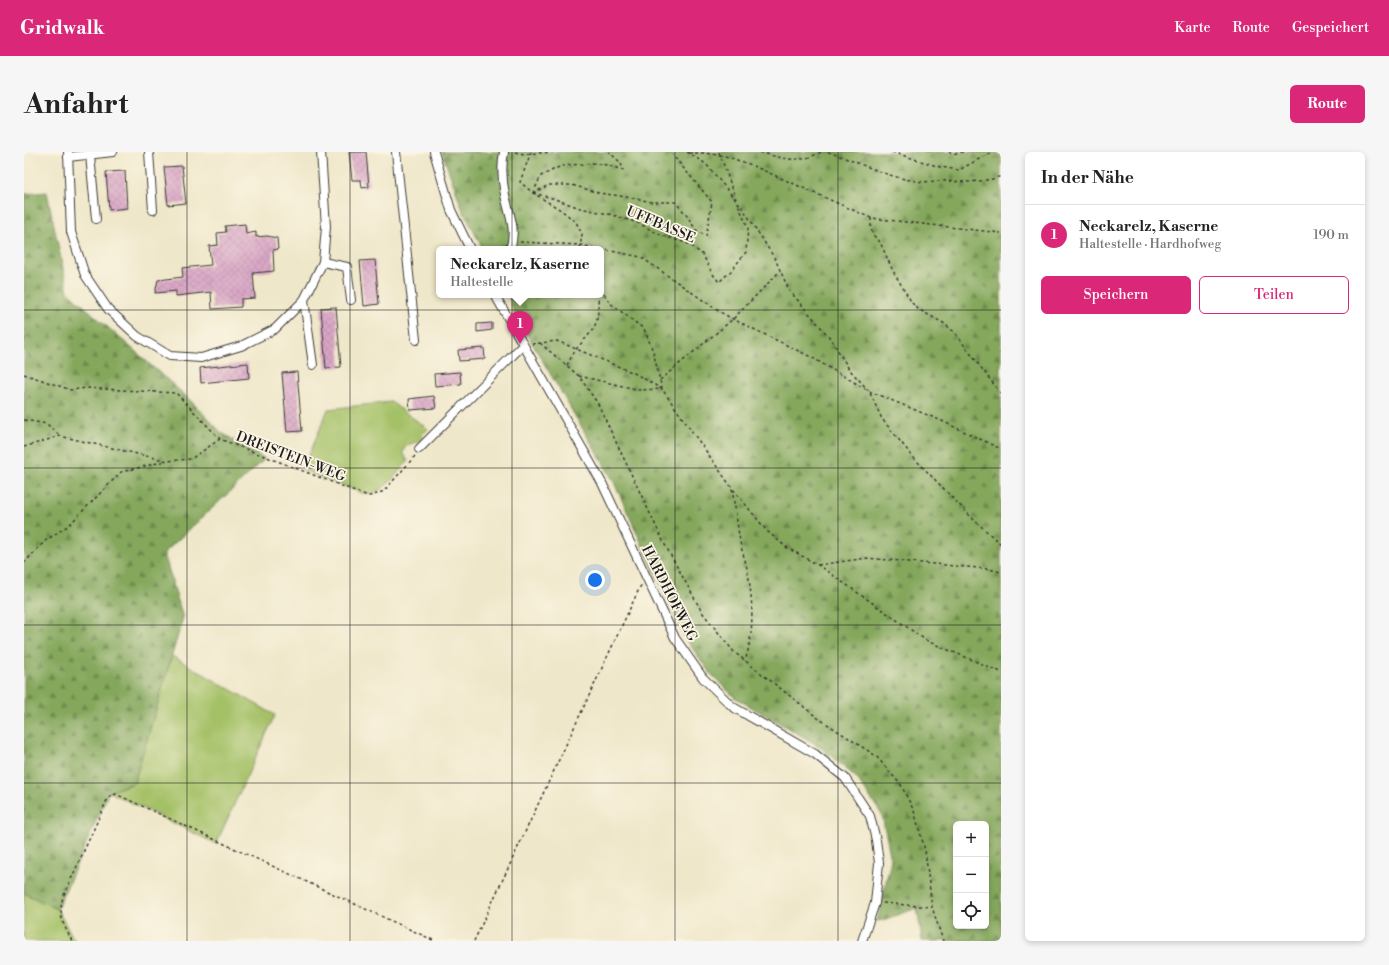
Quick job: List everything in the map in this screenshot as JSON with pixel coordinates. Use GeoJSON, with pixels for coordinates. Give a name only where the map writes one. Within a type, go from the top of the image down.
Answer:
{"type":"FeatureCollection","features":[{"type":"Feature","properties":{"kind":"street"},"geometry":{"type":"LineString","coordinates":[[113,152],[90,155],[68,154],[71,232],[85,275],[108,309],[137,336],[170,356],[201,358],[242,346],[275,329],[304,300],[323,262],[326,227],[320,152]]}},
{"type":"Feature","properties":{"kind":"street"},"geometry":{"type":"LineString","coordinates":[[150,152],[153,210]]}},
{"type":"Feature","properties":{"kind":"street"},"geometry":{"type":"LineString","coordinates":[[396,152],[416,340]]}},
{"type":"Feature","properties":{"kind":"street"},"geometry":{"type":"LineString","coordinates":[[434,152],[451,210],[469,246]]}},
{"type":"Feature","properties":{"kind":"street"},"geometry":{"type":"LineString","coordinates":[[504,152],[502,173],[505,195],[513,226],[511,245]]}},
{"type":"Feature","properties":{"kind":"street"},"geometry":{"type":"LineString","coordinates":[[90,155],[96,219]]}},
{"type":"Feature","properties":{"kind":"street"},"geometry":{"type":"LineString","coordinates":[[323,262],[347,267],[351,300]]}},
{"type":"Feature","properties":{"kind":"street","name":"HARDHOFWEG"},"geometry":{"type":"LineString","coordinates":[[497,298],[602,483],[675,638],[704,678],[733,706],[815,754],[845,778],[870,816],[876,840],[879,863],[875,903],[862,941]]}},
{"type":"Feature","properties":{"kind":"street"},"geometry":{"type":"LineString","coordinates":[[304,300],[313,365]]}},
{"type":"Feature","properties":{"kind":"street"},"geometry":{"type":"LineString","coordinates":[[419,449],[521,342]]}},
{"type":"Feature","properties":{"kind":"path"},"geometry":{"type":"LineString","coordinates":[[515,152],[524,154],[555,152]]}},
{"type":"Feature","properties":{"kind":"path"},"geometry":{"type":"LineString","coordinates":[[533,193],[541,176],[561,166],[593,163],[607,165],[623,170],[621,163],[609,152]]}},
{"type":"Feature","properties":{"kind":"path"},"geometry":{"type":"LineString","coordinates":[[533,193],[549,186],[572,185],[599,193],[652,202],[675,202],[685,213],[696,230],[706,236],[712,202],[670,152]]}},
{"type":"Feature","properties":{"kind":"path","name":"UFFBASSE"},"geometry":{"type":"LineString","coordinates":[[533,193],[580,208],[613,215],[638,223],[661,235],[689,244],[703,256],[712,273],[719,282],[746,252],[748,228],[719,152]]}},
{"type":"Feature","properties":{"kind":"path"},"geometry":{"type":"LineString","coordinates":[[760,152],[783,159],[795,160],[807,158],[821,152]]}},
{"type":"Feature","properties":{"kind":"path"},"geometry":{"type":"LineString","coordinates":[[828,152],[896,177],[917,182],[939,181],[969,183],[1001,176]]}},
{"type":"Feature","properties":{"kind":"path"},"geometry":{"type":"LineString","coordinates":[[892,152],[940,167],[959,170],[992,152]]}},
{"type":"Feature","properties":{"kind":"path"},"geometry":{"type":"LineString","coordinates":[[949,152],[952,154],[964,152]]}},
{"type":"Feature","properties":{"kind":"path"},"geometry":{"type":"LineString","coordinates":[[531,153],[520,182],[533,193],[561,210],[576,222],[582,234],[580,245]]}},
{"type":"Feature","properties":{"kind":"path"},"geometry":{"type":"LineString","coordinates":[[688,153],[704,153],[749,164],[871,218],[1001,233]]}},
{"type":"Feature","properties":{"kind":"path"},"geometry":{"type":"LineString","coordinates":[[688,153],[706,164],[744,210],[775,259],[790,290],[831,339],[849,369],[869,391],[882,419],[913,457],[974,520],[1001,544]]}},
{"type":"Feature","properties":{"kind":"path"},"geometry":{"type":"LineString","coordinates":[[871,218],[873,235],[880,242],[893,271],[912,303],[945,324],[955,333],[1001,394]]}},
{"type":"Feature","properties":{"kind":"path"},"geometry":{"type":"LineString","coordinates":[[511,245],[585,246]]}},
{"type":"Feature","properties":{"kind":"path"},"geometry":{"type":"LineString","coordinates":[[604,250],[641,257],[733,320],[811,356],[869,391],[942,421],[1001,449]]}},
{"type":"Feature","properties":{"kind":"path"},"geometry":{"type":"LineString","coordinates":[[660,380],[733,320],[780,270]]}},
{"type":"Feature","properties":{"kind":"path"},"geometry":{"type":"LineString","coordinates":[[604,294],[610,303],[644,329],[653,351],[662,389],[732,488],[767,532],[786,547],[818,565],[927,641],[1001,672]]}},
{"type":"Feature","properties":{"kind":"path"},"geometry":{"type":"LineString","coordinates":[[567,365],[576,349],[586,340],[594,329],[598,317],[598,298]]}},
{"type":"Feature","properties":{"kind":"path"},"geometry":{"type":"LineString","coordinates":[[662,389],[634,373],[557,341],[540,343],[579,376],[598,404],[664,543],[702,612],[734,652],[818,718],[876,756],[901,785],[914,811],[925,850],[932,907],[943,941]]}},
{"type":"Feature","properties":{"kind":"path"},"geometry":{"type":"LineString","coordinates":[[24,374],[72,390],[86,388],[176,393],[220,439]]}},
{"type":"Feature","properties":{"kind":"path"},"geometry":{"type":"LineString","coordinates":[[579,376],[640,390],[662,389]]}},
{"type":"Feature","properties":{"kind":"path"},"geometry":{"type":"LineString","coordinates":[[24,420],[47,424],[60,436]]}},
{"type":"Feature","properties":{"kind":"path","name":"DREISTEIN-WEG"},"geometry":{"type":"LineString","coordinates":[[24,446],[60,436],[168,460],[191,459],[220,439],[368,496],[384,491],[412,460],[419,449]]}},
{"type":"Feature","properties":{"kind":"path"},"geometry":{"type":"LineString","coordinates":[[24,563],[45,541],[69,525],[121,472],[168,460]]}},
{"type":"Feature","properties":{"kind":"path"},"geometry":{"type":"LineString","coordinates":[[732,488],[740,542],[746,565],[751,598],[751,627],[748,652],[744,661]]}},
{"type":"Feature","properties":{"kind":"path"},"geometry":{"type":"LineString","coordinates":[[818,565],[867,558],[989,569],[1001,572]]}},
{"type":"Feature","properties":{"kind":"path"},"geometry":{"type":"LineString","coordinates":[[474,941],[640,587],[648,582]]}},
{"type":"Feature","properties":{"kind":"path"},"geometry":{"type":"LineString","coordinates":[[72,941],[60,913],[63,897],[107,800],[110,796],[116,794],[434,941]]}},
{"type":"Feature","properties":{"kind":"path"},"geometry":{"type":"LineString","coordinates":[[875,903],[932,907]]}},
{"type":"Feature","properties":{"kind":"green space"},"geometry":{"type":"Polygon","coordinates":[[[442,152],[1001,152],[1001,941],[922,941],[917,908],[877,921],[891,860],[882,815],[857,778],[819,746],[734,697],[710,673],[683,635],[613,480],[513,311],[510,298],[604,298],[604,246],[481,246],[463,211],[442,152]]]}},
{"type":"Feature","properties":{"kind":"green space"},"geometry":{"type":"Polygon","coordinates":[[[47,192],[68,292],[187,397],[222,433],[265,459],[164,553],[183,618],[134,783],[109,792],[57,909],[24,893],[24,194],[47,192]]]}},
{"type":"Feature","properties":{"kind":"green space"},"geometry":{"type":"Polygon","coordinates":[[[391,402],[428,429],[422,435],[423,437],[419,442],[412,443],[405,447],[403,453],[408,461],[388,484],[376,492],[362,493],[303,470],[328,409],[391,402]]]}},
{"type":"Feature","properties":{"kind":"green space"},"geometry":{"type":"Polygon","coordinates":[[[172,656],[275,715],[216,844],[109,792],[134,783],[172,656]]]}},
{"type":"Feature","properties":{"kind":"green space"},"geometry":{"type":"Polygon","coordinates":[[[24,893],[57,909],[75,941],[24,941],[24,893]]]}},
{"type":"Feature","properties":{"kind":"building"},"geometry":{"type":"Polygon","coordinates":[[[349,152],[366,152],[369,187],[362,188],[361,180],[352,180],[349,152]]]}},
{"type":"Feature","properties":{"kind":"building"},"geometry":{"type":"Polygon","coordinates":[[[182,166],[186,203],[168,205],[164,167],[182,166]]]}},
{"type":"Feature","properties":{"kind":"building"},"geometry":{"type":"Polygon","coordinates":[[[125,171],[127,208],[109,210],[106,172],[125,171]]]}},
{"type":"Feature","properties":{"kind":"building"},"geometry":{"type":"Polygon","coordinates":[[[245,224],[246,234],[256,232],[256,237],[267,236],[277,238],[278,249],[273,250],[274,271],[253,273],[255,298],[241,299],[241,307],[212,309],[211,292],[176,296],[176,291],[155,293],[158,280],[183,277],[182,268],[211,265],[209,246],[218,245],[217,233],[226,232],[225,226],[245,224]]]}},
{"type":"Feature","properties":{"kind":"building"},"geometry":{"type":"Polygon","coordinates":[[[375,260],[379,304],[364,306],[360,261],[375,260]]]}},
{"type":"Feature","properties":{"kind":"building"},"geometry":{"type":"Polygon","coordinates":[[[336,307],[341,367],[326,368],[321,308],[336,307]]]}},
{"type":"Feature","properties":{"kind":"building"},"geometry":{"type":"Polygon","coordinates":[[[492,323],[492,330],[477,332],[477,324],[492,323]]]}},
{"type":"Feature","properties":{"kind":"building"},"geometry":{"type":"Polygon","coordinates":[[[484,348],[485,359],[459,361],[458,350],[484,348]]]}},
{"type":"Feature","properties":{"kind":"building"},"geometry":{"type":"Polygon","coordinates":[[[248,363],[249,378],[201,383],[200,368],[248,363]]]}},
{"type":"Feature","properties":{"kind":"building"},"geometry":{"type":"Polygon","coordinates":[[[297,372],[302,431],[287,432],[282,373],[297,372]]]}},
{"type":"Feature","properties":{"kind":"building"},"geometry":{"type":"Polygon","coordinates":[[[460,372],[461,384],[435,386],[434,374],[460,372]]]}},
{"type":"Feature","properties":{"kind":"building"},"geometry":{"type":"Polygon","coordinates":[[[434,396],[436,408],[410,410],[409,399],[434,396]]]}},
{"type":"Feature","properties":{"kind":"place","name":"Neckarelz, Kaserne"},"geometry":{"type":"Point","coordinates":[520,344]}}]}
